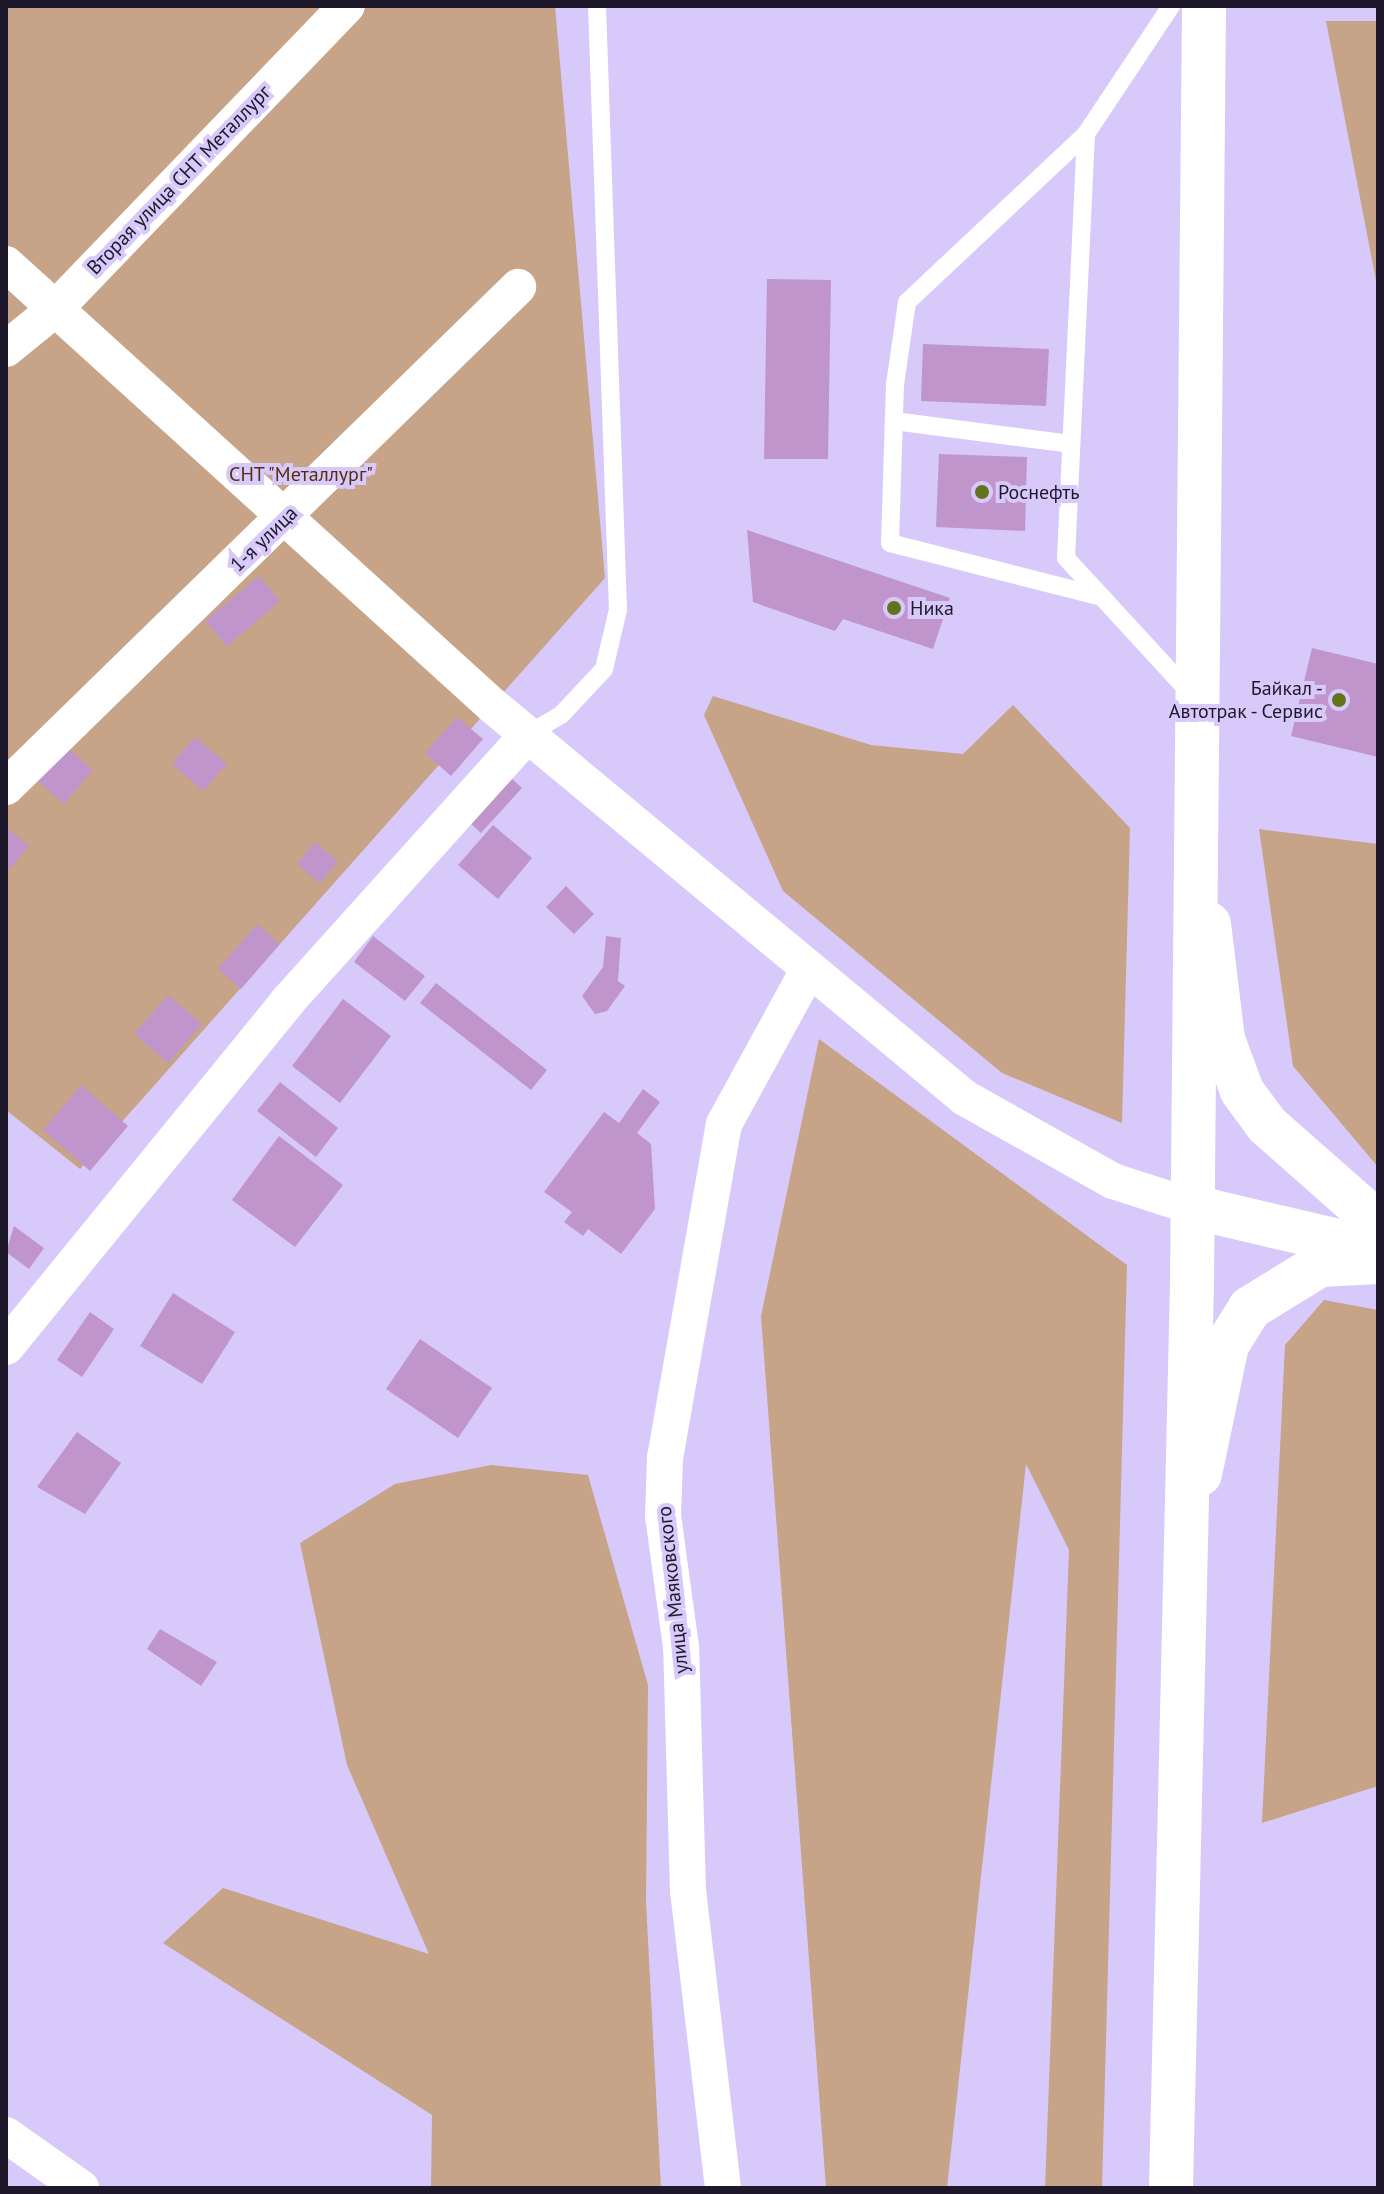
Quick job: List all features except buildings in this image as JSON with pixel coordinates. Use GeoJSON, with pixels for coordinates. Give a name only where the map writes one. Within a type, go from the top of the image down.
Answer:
{"type":"FeatureCollection","features":[{"type":"Feature","properties":{"kind":"main road"},"geometry":{"type":"LineString","coordinates":[[1171,2188],[1193,1207],[1204,6]]}},
{"type":"Feature","properties":{"kind":"main road"},"geometry":{"type":"LineString","coordinates":[[1197,838],[1223,1039],[1242,1091],[1284,1142],[1378,1223]]}},
{"type":"Feature","properties":{"kind":"main road"},"geometry":{"type":"LineString","coordinates":[[1193,1207],[1378,1250]]}},
{"type":"Feature","properties":{"kind":"main road"},"geometry":{"type":"LineString","coordinates":[[1187,1543],[1227,1345],[1250,1308],[1320,1265],[1378,1262]]}},
{"type":"Feature","properties":{"kind":"street","name":"Вторая улица СНТ Металлург"},"geometry":{"type":"LineString","coordinates":[[6,349],[55,309],[347,6]]}},
{"type":"Feature","properties":{"kind":"street"},"geometry":{"type":"LineString","coordinates":[[6,264],[285,519],[528,734],[965,1098],[1113,1181],[1193,1207]]}},
{"type":"Feature","properties":{"kind":"street","name":"1-я улица"},"geometry":{"type":"LineString","coordinates":[[6,787],[285,519],[518,287]]}},
{"type":"Feature","properties":{"kind":"street"},"geometry":{"type":"LineString","coordinates":[[6,1347],[287,1002],[528,734]]}},
{"type":"Feature","properties":{"kind":"street","name":"улица Маяковского"},"geometry":{"type":"LineString","coordinates":[[723,2188],[688,1892],[681,1647],[663,1516],[665,1458],[724,1124],[809,969]]}},
{"type":"Feature","properties":{"kind":"street"},"geometry":{"type":"LineString","coordinates":[[6,2135],[81,2188]]}},
{"type":"Feature","properties":{"kind":"lane"},"geometry":{"type":"LineString","coordinates":[[528,734],[591,687],[604,669],[618,610],[597,6]]}},
{"type":"Feature","properties":{"kind":"lane"},"geometry":{"type":"LineString","coordinates":[[1102,597],[890,543],[894,421],[907,302],[1086,134],[1171,6]]}},
{"type":"Feature","properties":{"kind":"lane"},"geometry":{"type":"LineString","coordinates":[[1086,134],[1066,558],[1197,701]]}},
{"type":"Feature","properties":{"kind":"lane"},"geometry":{"type":"LineString","coordinates":[[894,421],[1071,444]]}},
{"type":"Feature","properties":{"kind":"green space","name":"СНТ \"Металлург\""},"geometry":{"type":"Polygon","coordinates":[[[6,6],[555,6],[605,578],[80,1169],[6,1110],[6,6]]]}},
{"type":"Feature","properties":{"kind":"green space"},"geometry":{"type":"Polygon","coordinates":[[[1326,21],[1378,21],[1378,291],[1326,21]]]}},
{"type":"Feature","properties":{"kind":"green space"},"geometry":{"type":"Polygon","coordinates":[[[713,696],[871,745],[963,754],[1013,705],[1130,828],[1122,1123],[1002,1073],[783,891],[704,715],[713,696]]]}},
{"type":"Feature","properties":{"kind":"green space"},"geometry":{"type":"Polygon","coordinates":[[[1259,829],[1378,844],[1378,1167],[1293,1066],[1259,829]]]}},
{"type":"Feature","properties":{"kind":"green space"},"geometry":{"type":"Polygon","coordinates":[[[819,1039],[1127,1265],[1102,2188],[1045,2188],[1069,1550],[1026,1464],[947,2188],[826,2188],[761,1316],[819,1039]]]}},
{"type":"Feature","properties":{"kind":"green space"},"geometry":{"type":"Polygon","coordinates":[[[1324,1300],[1378,1310],[1378,1786],[1262,1823],[1285,1345],[1324,1300]]]}},
{"type":"Feature","properties":{"kind":"green space"},"geometry":{"type":"Polygon","coordinates":[[[491,1465],[588,1475],[648,1685],[646,1902],[661,2188],[431,2188],[432,2115],[163,1943],[223,1888],[429,1954],[347,1765],[300,1543],[395,1484],[491,1465]]]}},
{"type":"Feature","properties":{"kind":"place","name":"Роснефть"},"geometry":{"type":"Point","coordinates":[982,492]}},
{"type":"Feature","properties":{"kind":"place","name":"Ника"},"geometry":{"type":"Point","coordinates":[894,608]}},
{"type":"Feature","properties":{"kind":"place","name":"Байкал - Автотрак - Сервис"},"geometry":{"type":"Point","coordinates":[1339,700]}}]}
